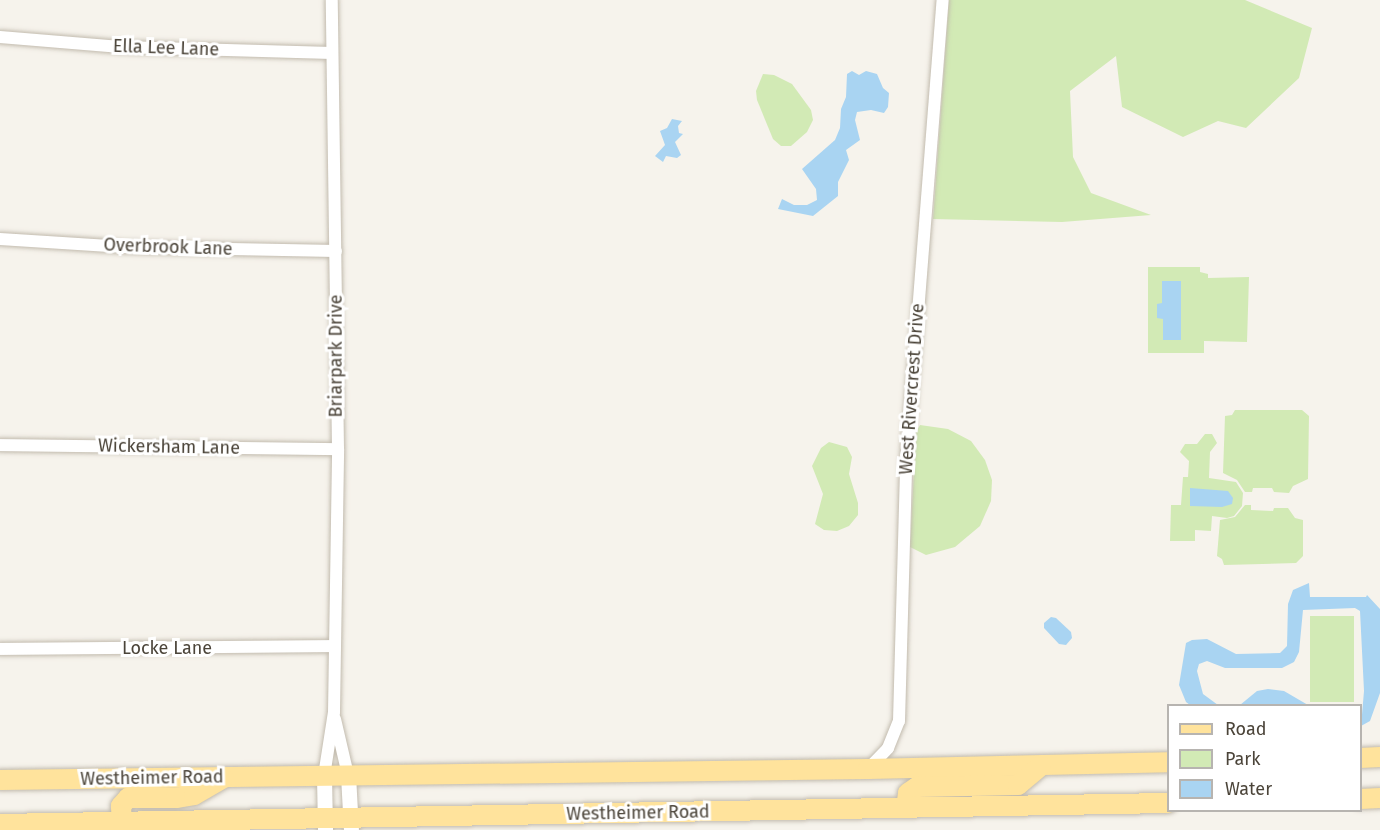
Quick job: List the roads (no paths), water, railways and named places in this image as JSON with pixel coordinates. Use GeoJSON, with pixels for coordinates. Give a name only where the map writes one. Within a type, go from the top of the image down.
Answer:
{"type":"FeatureCollection","features":[{"type":"Feature","properties":{"kind":"main road"},"geometry":{"type":"LineString","coordinates":[[1362,758],[1380,758]]}},
{"type":"Feature","properties":{"kind":"main road","name":"Westheimer Road"},"geometry":{"type":"LineString","coordinates":[[0,780],[868,769],[1167,762]]}},
{"type":"Feature","properties":{"kind":"main road"},"geometry":{"type":"LineString","coordinates":[[906,808],[908,793],[917,787],[1018,785],[1041,766]]}},
{"type":"Feature","properties":{"kind":"main road"},"geometry":{"type":"LineString","coordinates":[[122,822],[121,806],[128,798],[176,798],[194,795],[227,777]]}},
{"type":"Feature","properties":{"kind":"main road"},"geometry":{"type":"LineString","coordinates":[[1362,799],[1380,798]]}},
{"type":"Feature","properties":{"kind":"main road","name":"Westheimer Road"},"geometry":{"type":"LineString","coordinates":[[0,824],[122,822],[351,824],[1167,803]]}},
{"type":"Feature","properties":{"kind":"street","name":"Briarpark Drive"},"geometry":{"type":"LineString","coordinates":[[325,824],[324,776],[334,712],[338,449],[332,0]]}},
{"type":"Feature","properties":{"kind":"street","name":"West Rivercrest Drive"},"geometry":{"type":"LineString","coordinates":[[868,769],[888,748],[899,721],[906,465],[943,0]]}},
{"type":"Feature","properties":{"kind":"street","name":"Ella Lee Lane"},"geometry":{"type":"LineString","coordinates":[[0,37],[121,48],[332,53]]}},
{"type":"Feature","properties":{"kind":"street","name":"Overbrook Lane"},"geometry":{"type":"LineString","coordinates":[[0,239],[125,247],[336,251]]}},
{"type":"Feature","properties":{"kind":"street","name":"Wickersham Lane"},"geometry":{"type":"LineString","coordinates":[[0,445],[338,449]]}},
{"type":"Feature","properties":{"kind":"street","name":"Locke Lane"},"geometry":{"type":"LineString","coordinates":[[0,649],[334,646]]}},
{"type":"Feature","properties":{"kind":"street","name":"Briarpark Drive"},"geometry":{"type":"LineString","coordinates":[[334,712],[348,776],[351,824]]}},
{"type":"Feature","properties":{"kind":"water"},"geometry":{"type":"Polygon","coordinates":[[[852,71],[859,75],[866,71],[877,74],[883,88],[889,93],[888,107],[884,113],[871,110],[857,112],[855,120],[860,140],[846,150],[849,160],[838,182],[838,196],[813,216],[778,209],[782,199],[794,205],[807,205],[817,200],[816,189],[802,169],[835,140],[840,128],[841,109],[846,97],[847,74],[852,71]]]}},
{"type":"Feature","properties":{"kind":"water"},"geometry":{"type":"Polygon","coordinates":[[[672,119],[682,121],[678,126],[679,133],[683,134],[675,142],[681,155],[677,158],[666,156],[663,162],[655,156],[665,145],[660,131],[667,128],[672,119]]]}},
{"type":"Feature","properties":{"kind":"water"},"geometry":{"type":"Polygon","coordinates":[[[1162,281],[1181,281],[1181,340],[1163,340],[1163,319],[1157,318],[1157,304],[1162,303],[1162,281]]]}},
{"type":"Feature","properties":{"kind":"water"},"geometry":{"type":"Polygon","coordinates":[[[1190,488],[1228,491],[1233,498],[1232,504],[1222,507],[1190,506],[1190,488]]]}},
{"type":"Feature","properties":{"kind":"water"},"geometry":{"type":"Polygon","coordinates":[[[1309,583],[1310,597],[1366,597],[1367,595],[1380,609],[1380,693],[1370,721],[1362,725],[1364,691],[1360,611],[1355,608],[1303,610],[1299,652],[1294,662],[1282,668],[1225,668],[1207,661],[1199,664],[1197,671],[1203,694],[1217,704],[1189,704],[1186,702],[1179,685],[1186,643],[1192,640],[1207,639],[1236,654],[1280,653],[1287,646],[1288,604],[1293,590],[1309,583]]]}},
{"type":"Feature","properties":{"kind":"water"},"geometry":{"type":"Polygon","coordinates":[[[1051,617],[1056,618],[1071,632],[1072,638],[1066,645],[1059,644],[1044,628],[1044,623],[1051,617]]]}},
{"type":"Feature","properties":{"kind":"water"},"geometry":{"type":"Polygon","coordinates":[[[1268,689],[1284,691],[1306,704],[1241,704],[1257,691],[1268,689]]]}}]}
